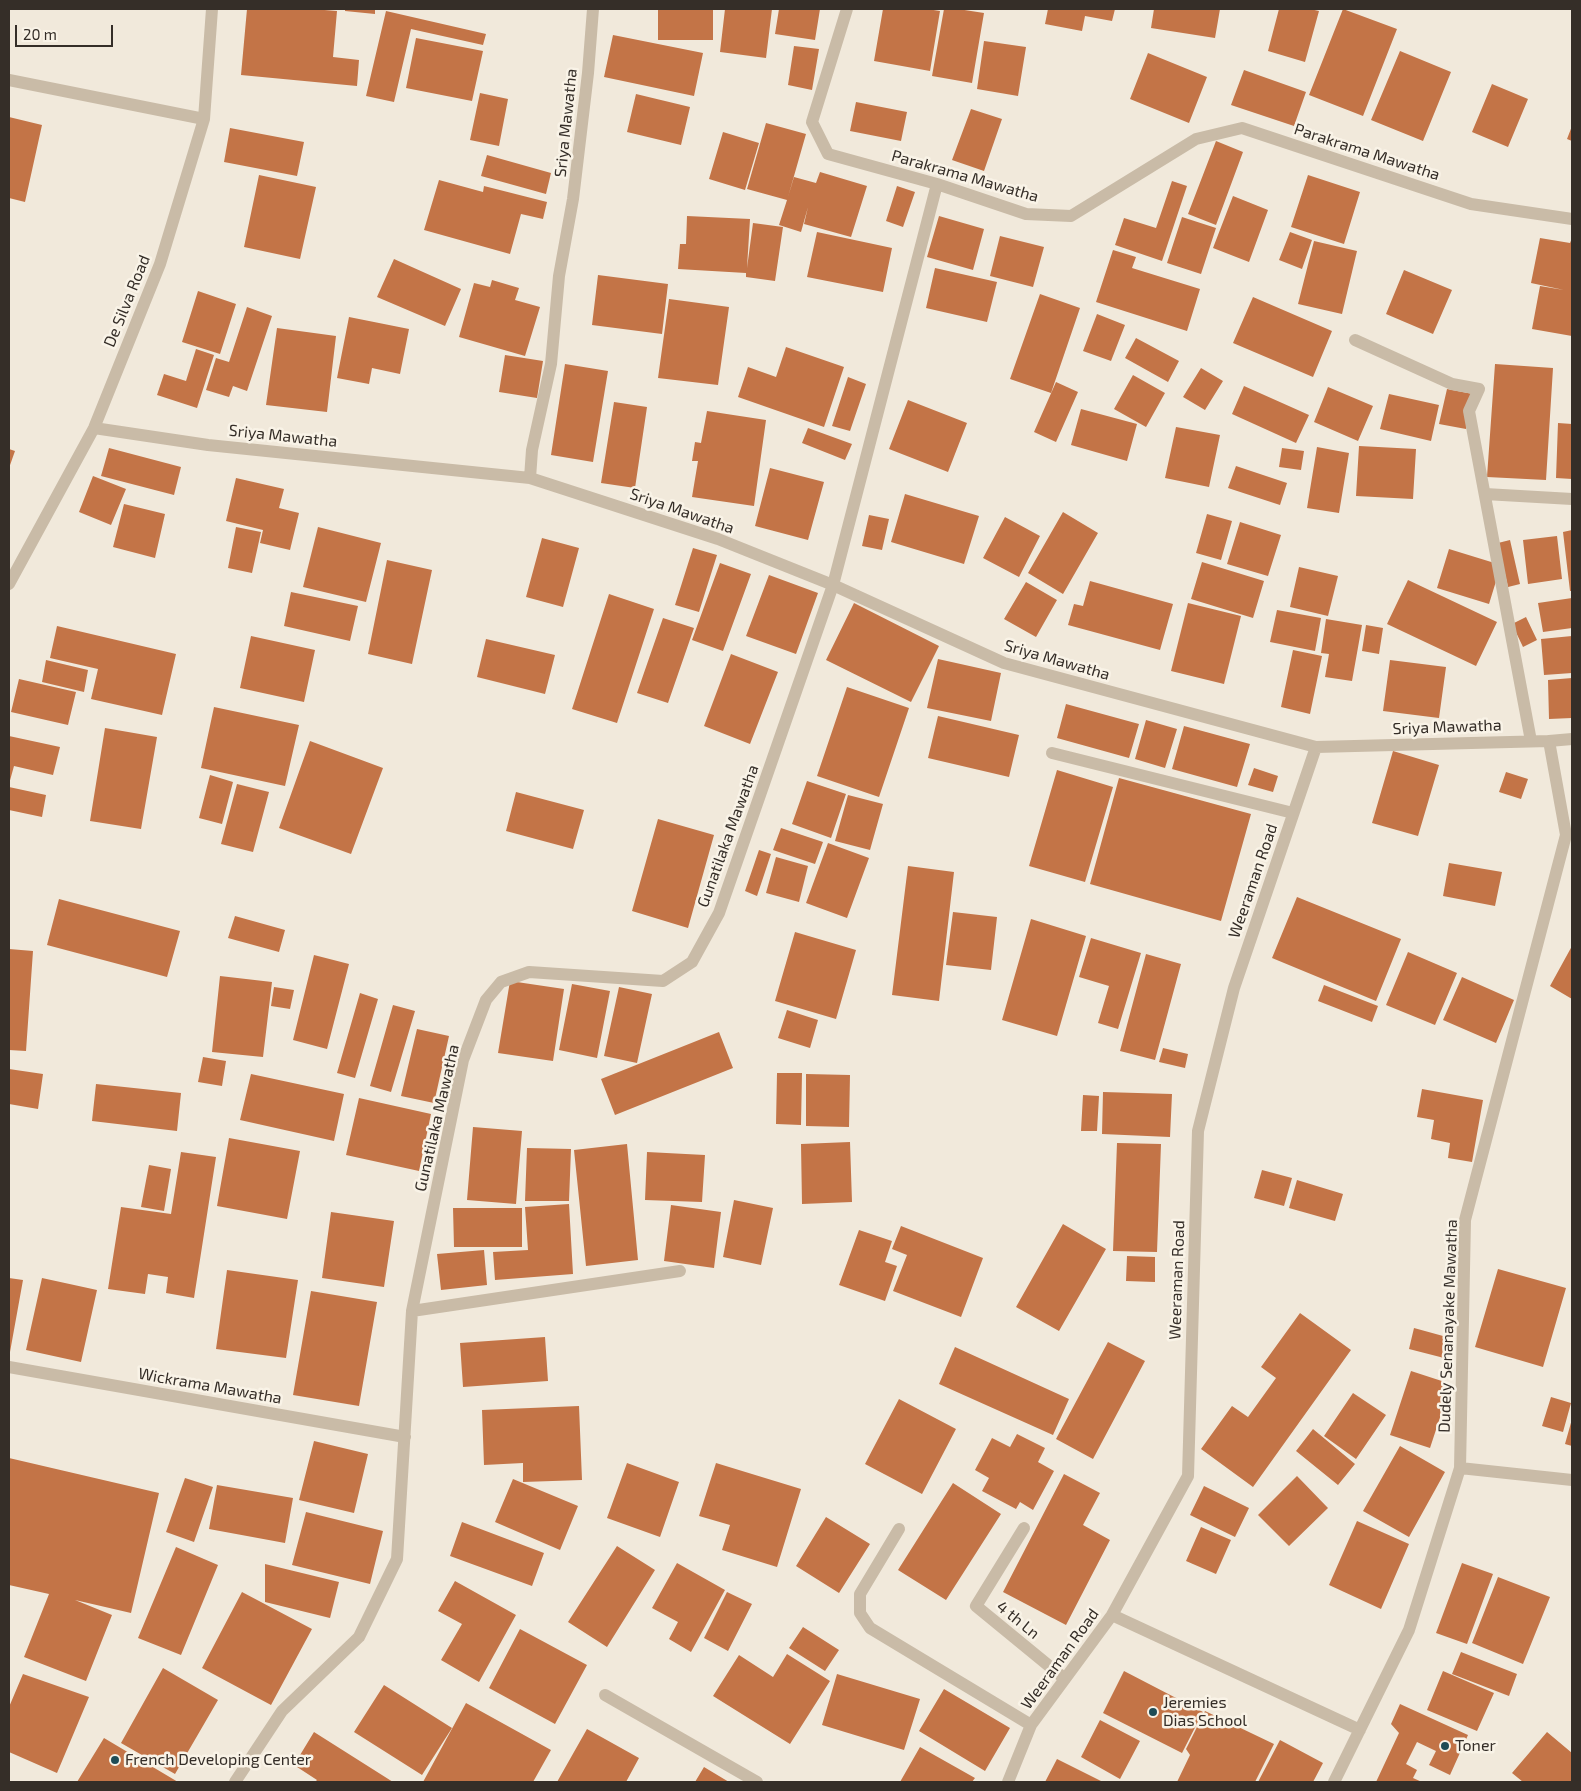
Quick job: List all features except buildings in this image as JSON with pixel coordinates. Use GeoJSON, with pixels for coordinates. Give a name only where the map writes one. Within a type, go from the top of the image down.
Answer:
{"type":"FeatureCollection","features":[{"type":"Feature","properties":{"kind":"street","name":"De Silva Road"},"geometry":{"type":"LineString","coordinates":[[9,584],[94,428],[160,264],[204,119],[212,9]]}},
{"type":"Feature","properties":{"kind":"street","name":"Sriya Mawatha"},"geometry":{"type":"LineString","coordinates":[[530,478],[532,450],[551,364],[559,276],[573,199],[580,141],[593,9]]}},
{"type":"Feature","properties":{"kind":"street","name":"Parakrama Mawatha"},"geometry":{"type":"LineString","coordinates":[[847,9],[812,122],[828,154],[937,184],[1026,214],[1070,216],[1196,139],[1242,128],[1471,204],[1572,219]]}},
{"type":"Feature","properties":{"kind":"street"},"geometry":{"type":"LineString","coordinates":[[9,80],[204,119]]}},
{"type":"Feature","properties":{"kind":"street","name":"Gunatilaka Mawatha"},"geometry":{"type":"LineString","coordinates":[[235,1782],[282,1711],[359,1637],[397,1559],[412,1311],[463,1060],[486,1000],[501,982],[529,972],[663,981],[692,962],[719,912],[833,585],[937,184]]}},
{"type":"Feature","properties":{"kind":"street"},"geometry":{"type":"LineString","coordinates":[[1355,340],[1452,384],[1479,389],[1470,411],[1531,741]]}},
{"type":"Feature","properties":{"kind":"street","name":"Sriya Mawatha"},"geometry":{"type":"LineString","coordinates":[[94,428],[208,445],[530,478],[718,539],[833,585],[1004,663],[1316,747],[1549,741],[1572,738]]}},
{"type":"Feature","properties":{"kind":"street"},"geometry":{"type":"LineString","coordinates":[[1485,494],[1572,500]]}},
{"type":"Feature","properties":{"kind":"street","name":"Dudely Senanayake Mawatha"},"geometry":{"type":"LineString","coordinates":[[1334,1782],[1410,1630],[1460,1468],[1465,1220],[1566,835],[1549,741]]}},
{"type":"Feature","properties":{"kind":"street","name":"Weeraman Road"},"geometry":{"type":"LineString","coordinates":[[1008,1782],[1031,1725],[1112,1615],[1188,1476],[1198,1131],[1234,988],[1316,747]]}},
{"type":"Feature","properties":{"kind":"street"},"geometry":{"type":"LineString","coordinates":[[1052,753],[1293,814]]}},
{"type":"Feature","properties":{"kind":"street"},"geometry":{"type":"LineString","coordinates":[[412,1311],[680,1272]]}},
{"type":"Feature","properties":{"kind":"street","name":"Wickrama Mawatha"},"geometry":{"type":"LineString","coordinates":[[9,1367],[405,1437]]}},
{"type":"Feature","properties":{"kind":"street"},"geometry":{"type":"LineString","coordinates":[[1460,1468],[1572,1480]]}},
{"type":"Feature","properties":{"kind":"street","name":"4 th Ln"},"geometry":{"type":"LineString","coordinates":[[1024,1528],[976,1606],[1065,1679]]}},
{"type":"Feature","properties":{"kind":"street"},"geometry":{"type":"LineString","coordinates":[[899,1529],[860,1594],[860,1613],[870,1628],[1031,1725]]}},
{"type":"Feature","properties":{"kind":"street"},"geometry":{"type":"LineString","coordinates":[[1112,1615],[1360,1730]]}},
{"type":"Feature","properties":{"kind":"street"},"geometry":{"type":"LineString","coordinates":[[605,1694],[757,1782]]}},
{"type":"Feature","properties":{"kind":"place","name":"Jeremies Dias School"},"geometry":{"type":"Point","coordinates":[1153,1712]}},
{"type":"Feature","properties":{"kind":"place","name":"Toner"},"geometry":{"type":"Point","coordinates":[1445,1746]}},
{"type":"Feature","properties":{"kind":"place","name":"French Developing Center"},"geometry":{"type":"Point","coordinates":[115,1760]}}]}
